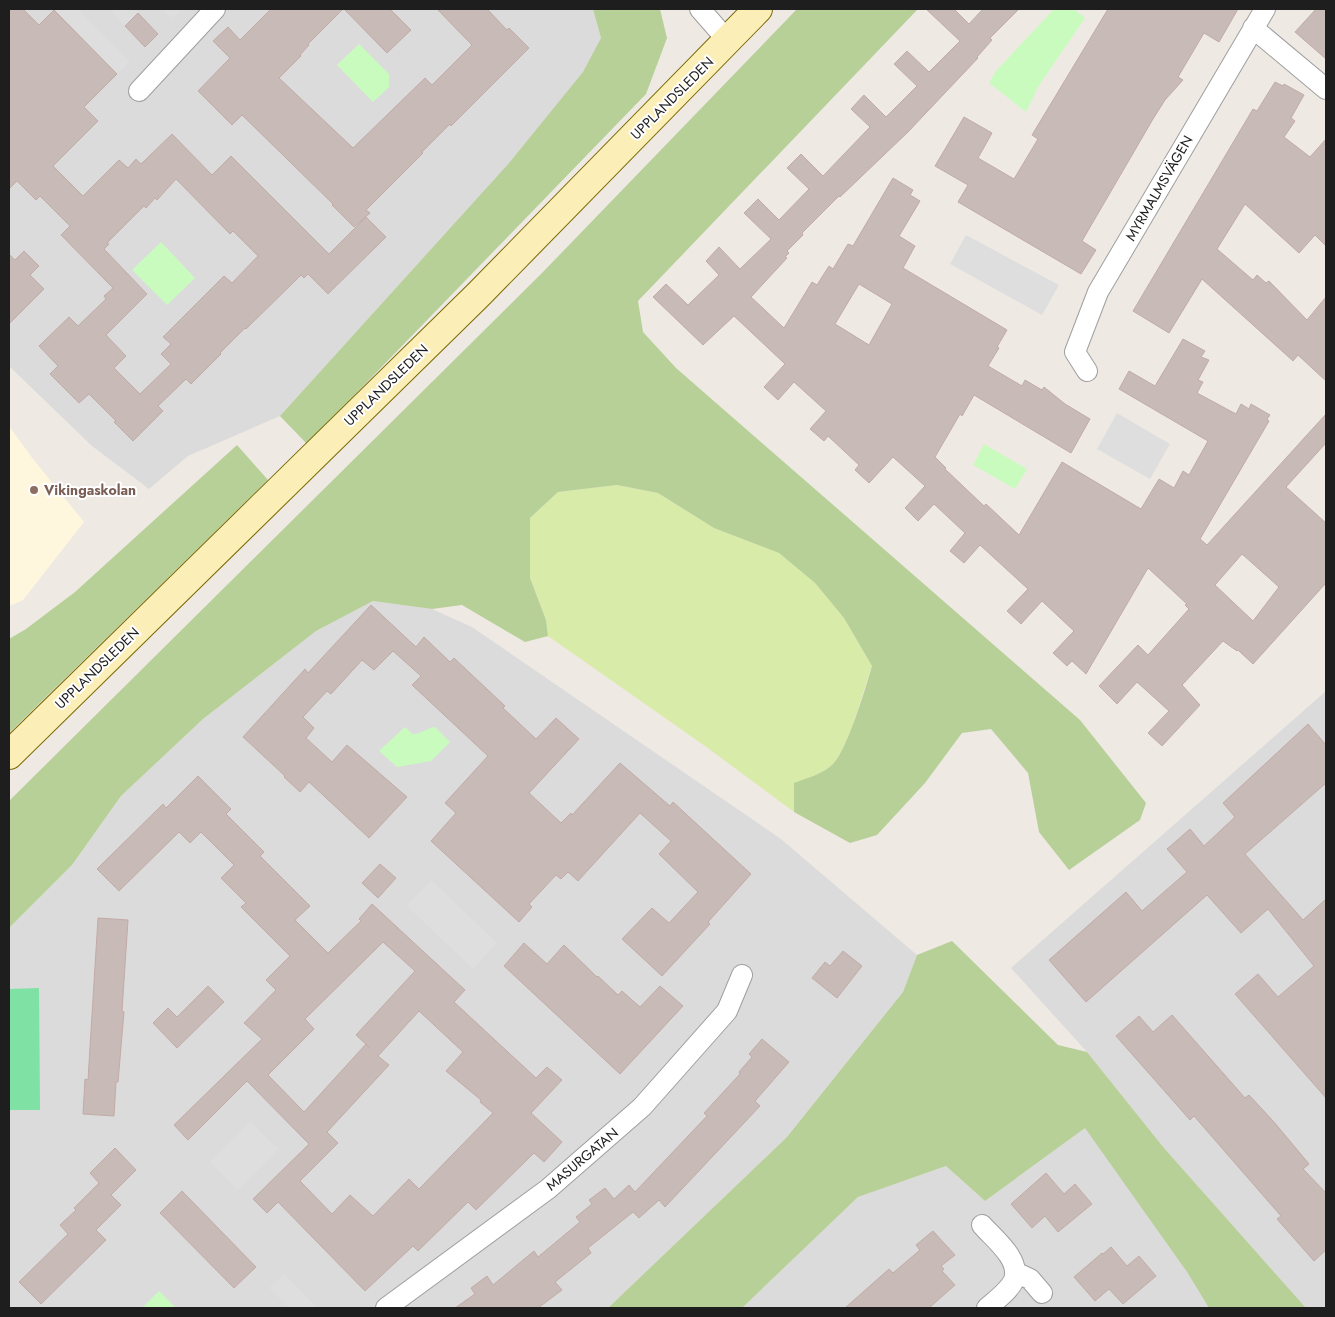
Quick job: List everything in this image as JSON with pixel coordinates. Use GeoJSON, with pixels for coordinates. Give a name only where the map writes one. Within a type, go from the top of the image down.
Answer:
{"type":"FeatureCollection","features":[{"type":"Feature","properties":{"kind":"street"},"geometry":{"type":"LineString","coordinates":[[139,91],[215,9]]}},
{"type":"Feature","properties":{"kind":"street"},"geometry":{"type":"LineString","coordinates":[[700,9],[728,40]]}},
{"type":"Feature","properties":{"kind":"street","name":"UPPLANDSLEDEN"},"geometry":{"type":"LineString","coordinates":[[9,755],[479,294],[758,9]]}},
{"type":"Feature","properties":{"kind":"street","name":"MYRMALMSVÄGEN"},"geometry":{"type":"LineString","coordinates":[[1087,371],[1075,352],[1098,292],[1265,9]]}},
{"type":"Feature","properties":{"kind":"street"},"geometry":{"type":"LineString","coordinates":[[1253,28],[1326,89]]}},
{"type":"Feature","properties":{"kind":"street","name":"MASURGATAN"},"geometry":{"type":"LineString","coordinates":[[386,1308],[548,1189],[642,1107],[728,1011],[742,975]]}},
{"type":"Feature","properties":{"kind":"street"},"geometry":{"type":"LineString","coordinates":[[982,1225],[1008,1254],[1014,1263],[1015,1272],[1013,1281],[987,1308]]}},
{"type":"Feature","properties":{"kind":"street"},"geometry":{"type":"LineString","coordinates":[[1015,1272],[1030,1279],[1042,1293]]}},
{"type":"Feature","properties":{"kind":"shaded area"},"geometry":{"type":"Polygon","coordinates":[[[9,9],[593,9],[601,38],[584,72],[509,163],[280,416],[188,456],[149,489],[92,446],[9,366],[9,9]]]}},
{"type":"Feature","properties":{"kind":"shaded area"},"geometry":{"type":"Polygon","coordinates":[[[78,9],[130,61],[117,74],[54,10],[78,9]]]}},
{"type":"Feature","properties":{"kind":"shaded area"},"geometry":{"type":"Polygon","coordinates":[[[108,9],[134,9],[138,13],[125,26],[108,9]]]}},
{"type":"Feature","properties":{"kind":"shaded area"},"geometry":{"type":"Polygon","coordinates":[[[162,9],[182,9],[172,18],[162,9]]]}},
{"type":"Feature","properties":{"kind":"shaded area"},"geometry":{"type":"Polygon","coordinates":[[[966,235],[1059,285],[1042,315],[950,264],[966,235]]]}},
{"type":"Feature","properties":{"kind":"shaded area"},"geometry":{"type":"Polygon","coordinates":[[[1117,413],[1170,444],[1150,479],[1097,449],[1117,413]]]}},
{"type":"Feature","properties":{"kind":"shaded area","name":"Vikingaskolan"},"geometry":{"type":"Polygon","coordinates":[[[9,426],[84,522],[23,600],[9,606],[9,426]]]}},
{"type":"Feature","properties":{"kind":"shaded area"},"geometry":{"type":"Polygon","coordinates":[[[373,601],[432,609],[472,627],[781,839],[917,955],[903,992],[787,1137],[608,1308],[9,1308],[9,928],[72,865],[121,796],[203,719],[316,631],[373,601]]]}},
{"type":"Feature","properties":{"kind":"shaded area"},"geometry":{"type":"Polygon","coordinates":[[[1326,691],[1326,1308],[1306,1308],[1164,1148],[1087,1052],[1011,968],[1326,691]]]}},
{"type":"Feature","properties":{"kind":"shaded area"},"geometry":{"type":"Polygon","coordinates":[[[431,880],[497,943],[473,969],[407,906],[431,880]]]}},
{"type":"Feature","properties":{"kind":"shaded area"},"geometry":{"type":"Polygon","coordinates":[[[250,1121],[278,1149],[238,1190],[210,1162],[250,1121]]]}},
{"type":"Feature","properties":{"kind":"shaded area"},"geometry":{"type":"Polygon","coordinates":[[[1086,1127],[1187,1272],[1209,1308],[742,1308],[858,1197],[946,1166],[985,1201],[1086,1127]]]}},
{"type":"Feature","properties":{"kind":"shaded area"},"geometry":{"type":"Polygon","coordinates":[[[284,1274],[317,1308],[289,1308],[269,1288],[284,1274]]]}},
{"type":"Feature","properties":{"kind":"green space"},"geometry":{"type":"Polygon","coordinates":[[[593,9],[660,9],[667,38],[646,94],[307,444],[280,416],[509,163],[583,72],[601,38],[593,9]]]}},
{"type":"Feature","properties":{"kind":"green space"},"geometry":{"type":"Polygon","coordinates":[[[797,9],[918,9],[638,301],[643,332],[676,368],[1080,720],[1146,803],[1140,820],[1069,870],[1039,832],[1028,773],[991,729],[962,733],[925,783],[877,835],[850,843],[794,812],[794,783],[825,770],[838,757],[856,718],[872,666],[844,618],[815,583],[779,553],[714,528],[658,493],[617,485],[558,492],[530,518],[530,578],[546,620],[548,636],[525,642],[462,605],[432,609],[373,601],[316,631],[203,719],[121,796],[72,865],[9,928],[9,801],[543,272],[797,9]]]}},
{"type":"Feature","properties":{"kind":"green space"},"geometry":{"type":"Polygon","coordinates":[[[1054,9],[1074,9],[1085,18],[1038,87],[1026,112],[989,83],[996,71],[1054,9]]]}},
{"type":"Feature","properties":{"kind":"green space"},"geometry":{"type":"Polygon","coordinates":[[[359,44],[389,74],[389,87],[373,102],[337,65],[359,44]]]}},
{"type":"Feature","properties":{"kind":"green space"},"geometry":{"type":"Polygon","coordinates":[[[161,242],[195,278],[167,305],[132,270],[161,242]]]}},
{"type":"Feature","properties":{"kind":"green space"},"geometry":{"type":"Polygon","coordinates":[[[984,444],[1027,469],[1015,489],[973,465],[984,444]]]}},
{"type":"Feature","properties":{"kind":"green space"},"geometry":{"type":"Polygon","coordinates":[[[237,445],[268,480],[9,733],[9,639],[26,629],[75,592],[237,445]]]}},
{"type":"Feature","properties":{"kind":"green space"},"geometry":{"type":"Polygon","coordinates":[[[617,485],[658,493],[714,528],[779,553],[815,583],[844,618],[872,666],[850,732],[839,756],[825,770],[794,784],[794,812],[705,746],[548,636],[546,620],[530,578],[530,518],[558,492],[617,485]]]}},
{"type":"Feature","properties":{"kind":"green space"},"geometry":{"type":"Polygon","coordinates":[[[405,727],[413,734],[435,727],[450,742],[431,761],[397,767],[379,751],[405,727]]]}},
{"type":"Feature","properties":{"kind":"green space"},"geometry":{"type":"Polygon","coordinates":[[[952,941],[1058,1045],[1087,1052],[1164,1148],[1306,1308],[1209,1308],[1187,1272],[1085,1128],[985,1201],[946,1166],[858,1197],[742,1308],[608,1308],[787,1137],[903,992],[917,955],[952,941]]]}},
{"type":"Feature","properties":{"kind":"green space"},"geometry":{"type":"Polygon","coordinates":[[[39,988],[40,1110],[9,1110],[9,989],[39,988]]]}},
{"type":"Feature","properties":{"kind":"green space"},"geometry":{"type":"Polygon","coordinates":[[[159,1291],[176,1308],[143,1307],[159,1291]]]}},
{"type":"Feature","properties":{"kind":"building"},"geometry":{"type":"Polygon","coordinates":[[[9,9],[23,9],[39,25],[54,10],[117,74],[84,107],[98,121],[53,166],[83,196],[119,160],[128,168],[136,159],[141,164],[172,134],[212,175],[231,156],[329,254],[366,217],[386,237],[328,294],[308,274],[304,278],[301,275],[245,328],[191,384],[186,379],[158,406],[163,411],[133,441],[89,394],[79,403],[50,374],[58,366],[39,346],[69,317],[78,326],[106,299],[104,296],[113,288],[61,235],[70,226],[40,196],[36,200],[17,181],[9,189],[9,9]],[[176,179],[157,200],[155,198],[146,208],[144,206],[107,243],[109,244],[104,249],[147,294],[106,335],[126,356],[114,368],[140,394],[171,364],[161,354],[171,344],[163,337],[224,276],[232,283],[258,256],[233,231],[230,234],[176,179]]]}},
{"type":"Feature","properties":{"kind":"building"},"geometry":{"type":"Polygon","coordinates":[[[271,9],[343,9],[308,44],[301,56],[279,78],[353,148],[425,78],[432,85],[472,45],[437,9],[487,9],[507,30],[509,28],[529,48],[451,126],[450,124],[422,152],[366,210],[370,213],[354,227],[242,115],[232,125],[198,91],[230,58],[213,41],[228,27],[240,40],[271,9]]]}},
{"type":"Feature","properties":{"kind":"building"},"geometry":{"type":"Polygon","coordinates":[[[344,9],[390,9],[411,30],[387,53],[344,9]]]}},
{"type":"Feature","properties":{"kind":"building"},"geometry":{"type":"Polygon","coordinates":[[[926,9],[954,9],[969,24],[983,9],[1019,9],[990,38],[992,40],[978,58],[908,132],[802,233],[803,235],[787,251],[789,253],[785,257],[787,258],[751,297],[784,328],[812,282],[817,285],[829,266],[833,269],[848,244],[853,246],[893,178],[913,190],[910,195],[920,201],[899,236],[915,246],[903,268],[1007,330],[988,366],[1022,386],[1025,380],[1042,390],[1044,387],[1065,404],[1090,419],[1071,453],[974,395],[962,416],[960,414],[935,457],[984,506],[986,504],[1019,535],[1062,462],[1141,509],[1159,479],[1174,488],[1183,471],[1189,475],[1208,441],[1119,389],[1129,371],[1155,386],[1183,339],[1205,351],[1201,357],[1209,360],[1198,380],[1203,382],[1197,393],[1236,414],[1241,404],[1249,409],[1251,404],[1270,415],[1267,419],[1269,421],[1200,539],[1207,545],[1326,414],[1326,443],[1286,487],[1326,523],[1326,583],[1253,664],[1238,650],[1223,641],[1182,685],[1200,705],[1162,746],[1148,733],[1169,711],[1137,682],[1117,704],[1099,686],[1138,645],[1148,655],[1189,609],[1185,605],[1187,604],[1148,568],[1086,674],[1072,661],[1067,666],[1053,653],[1074,631],[1042,601],[1021,624],[1007,611],[1028,589],[980,545],[964,563],[950,551],[965,533],[934,504],[918,521],[905,508],[925,486],[893,457],[869,483],[855,470],[859,465],[828,436],[824,441],[810,429],[826,411],[794,382],[778,400],[764,387],[785,364],[734,316],[703,345],[653,297],[666,284],[688,305],[719,275],[706,261],[719,247],[740,269],[771,239],[744,213],[758,199],[779,220],[809,189],[787,168],[801,154],[823,176],[870,127],[851,109],[864,95],[886,117],[917,86],[894,64],[907,51],[929,72],[960,41],[926,9]],[[859,284],[835,324],[869,345],[892,304],[859,284]],[[1242,554],[1215,585],[1253,621],[1279,587],[1242,554]]]}},
{"type":"Feature","properties":{"kind":"building"},"geometry":{"type":"Polygon","coordinates":[[[1108,9],[1238,9],[1219,42],[1204,33],[1178,77],[1183,80],[1165,100],[1153,119],[1082,241],[1096,250],[1081,274],[958,202],[968,185],[935,166],[964,117],[992,133],[978,158],[1014,179],[1038,139],[1032,135],[1108,9]]]}},
{"type":"Feature","properties":{"kind":"building"},"geometry":{"type":"Polygon","coordinates":[[[1316,9],[1326,9],[1326,59],[1295,32],[1316,9]]]}},
{"type":"Feature","properties":{"kind":"building"},"geometry":{"type":"Polygon","coordinates":[[[138,13],[158,34],[145,47],[125,26],[138,13]]]}},
{"type":"Feature","properties":{"kind":"building"},"geometry":{"type":"Polygon","coordinates":[[[1275,82],[1283,86],[1284,84],[1304,95],[1291,118],[1295,121],[1284,137],[1310,157],[1326,139],[1326,246],[1315,235],[1299,253],[1245,204],[1217,249],[1253,280],[1257,275],[1266,283],[1269,281],[1307,320],[1326,297],[1326,381],[1298,355],[1293,361],[1202,279],[1169,333],[1133,311],[1253,109],[1257,111],[1275,82]]]}},
{"type":"Feature","properties":{"kind":"building"},"geometry":{"type":"Polygon","coordinates":[[[24,251],[39,266],[30,275],[44,289],[9,324],[9,254],[15,260],[24,251]]]}},
{"type":"Feature","properties":{"kind":"building"},"geometry":{"type":"Polygon","coordinates":[[[371,605],[416,647],[424,637],[450,662],[454,658],[505,706],[503,708],[536,739],[556,718],[579,739],[529,793],[561,823],[571,813],[572,815],[620,763],[670,806],[673,802],[751,874],[708,922],[710,924],[662,976],[622,939],[652,908],[669,923],[698,892],[659,854],[671,841],[640,813],[578,881],[568,872],[561,879],[556,875],[529,904],[532,907],[519,922],[431,841],[456,813],[445,803],[488,756],[412,685],[421,676],[393,651],[374,670],[362,660],[331,694],[327,691],[303,717],[314,728],[306,738],[332,762],[347,745],[407,797],[369,838],[309,782],[300,792],[243,737],[305,669],[308,673],[371,605]]]}},
{"type":"Feature","properties":{"kind":"building"},"geometry":{"type":"Polygon","coordinates":[[[1308,724],[1326,745],[1326,783],[1245,854],[1303,920],[1326,899],[1326,1098],[1235,994],[1258,974],[1278,997],[1314,966],[1268,909],[1241,933],[1207,895],[1086,1002],[1049,960],[1126,892],[1142,911],[1187,872],[1167,849],[1190,829],[1204,846],[1235,817],[1223,803],[1308,724]]]}},
{"type":"Feature","properties":{"kind":"building"},"geometry":{"type":"Polygon","coordinates":[[[198,776],[231,809],[226,814],[264,852],[260,856],[310,906],[295,920],[328,953],[361,921],[359,919],[372,904],[465,990],[454,1002],[536,1078],[547,1067],[562,1080],[531,1113],[562,1142],[544,1162],[534,1153],[476,1210],[468,1202],[418,1251],[413,1246],[365,1291],[278,1202],[267,1213],[253,1199],[309,1144],[247,1081],[188,1140],[174,1125],[262,1039],[244,1023],[276,990],[266,980],[290,956],[241,907],[246,903],[221,878],[234,865],[201,832],[190,843],[179,832],[119,891],[97,869],[163,804],[166,808],[198,776]],[[383,942],[305,1019],[314,1029],[268,1075],[304,1112],[366,1044],[356,1035],[415,971],[383,942]],[[419,1011],[378,1056],[389,1065],[327,1132],[338,1143],[300,1181],[332,1214],[350,1195],[373,1216],[409,1179],[419,1189],[493,1113],[480,1102],[481,1100],[446,1071],[463,1052],[419,1011]]]}},
{"type":"Feature","properties":{"kind":"building"},"geometry":{"type":"Polygon","coordinates":[[[380,864],[396,878],[378,898],[362,883],[380,864]]]}},
{"type":"Feature","properties":{"kind":"building"},"geometry":{"type":"Polygon","coordinates":[[[98,918],[128,920],[122,1011],[124,1012],[114,1116],[83,1114],[85,1079],[88,1080],[98,918]]]}},
{"type":"Feature","properties":{"kind":"building"},"geometry":{"type":"Polygon","coordinates":[[[524,943],[547,964],[564,945],[618,995],[622,991],[640,1007],[660,986],[683,1006],[620,1074],[504,966],[524,943]]]}},
{"type":"Feature","properties":{"kind":"building"},"geometry":{"type":"Polygon","coordinates":[[[843,951],[862,966],[837,998],[812,978],[825,962],[830,966],[843,951]]]}},
{"type":"Feature","properties":{"kind":"building"},"geometry":{"type":"Polygon","coordinates":[[[208,986],[224,1002],[177,1048],[153,1023],[168,1008],[177,1017],[208,986]]]}},
{"type":"Feature","properties":{"kind":"building"},"geometry":{"type":"Polygon","coordinates":[[[1172,1015],[1245,1098],[1249,1095],[1274,1122],[1309,1164],[1303,1169],[1326,1193],[1326,1250],[1314,1261],[1277,1219],[1281,1216],[1194,1116],[1190,1120],[1116,1036],[1139,1016],[1153,1032],[1172,1015]]]}},
{"type":"Feature","properties":{"kind":"building"},"geometry":{"type":"Polygon","coordinates":[[[762,1039],[789,1062],[755,1101],[760,1106],[665,1207],[659,1200],[639,1218],[633,1212],[588,1248],[591,1253],[555,1282],[562,1290],[538,1308],[455,1308],[475,1294],[471,1288],[487,1276],[493,1285],[534,1251],[538,1257],[580,1222],[576,1217],[592,1204],[589,1200],[605,1188],[614,1199],[629,1185],[635,1192],[707,1116],[704,1113],[740,1074],[739,1072],[752,1057],[749,1054],[762,1039]]]}},
{"type":"Feature","properties":{"kind":"building"},"geometry":{"type":"Polygon","coordinates":[[[115,1148],[136,1170],[111,1195],[121,1205],[96,1230],[106,1240],[41,1304],[19,1282],[68,1234],[60,1225],[76,1210],[74,1208],[99,1183],[90,1173],[115,1148]]]}},
{"type":"Feature","properties":{"kind":"building"},"geometry":{"type":"Polygon","coordinates":[[[1046,1173],[1064,1194],[1075,1184],[1092,1204],[1058,1232],[1045,1216],[1032,1228],[1011,1204],[1046,1173]]]}},
{"type":"Feature","properties":{"kind":"building"},"geometry":{"type":"Polygon","coordinates":[[[182,1191],[256,1267],[234,1288],[160,1213],[182,1191]]]}},
{"type":"Feature","properties":{"kind":"building"},"geometry":{"type":"Polygon","coordinates":[[[933,1231],[955,1255],[941,1266],[944,1269],[942,1271],[955,1285],[929,1308],[845,1308],[889,1269],[893,1273],[920,1250],[916,1245],[933,1231]]]}},
{"type":"Feature","properties":{"kind":"building"},"geometry":{"type":"Polygon","coordinates":[[[1111,1247],[1127,1266],[1139,1256],[1156,1276],[1123,1304],[1109,1289],[1095,1301],[1074,1277],[1111,1247]]]}},
{"type":"Feature","properties":{"kind":"place","name":"Vikingaskolan"},"geometry":{"type":"Point","coordinates":[34,490]}}]}
